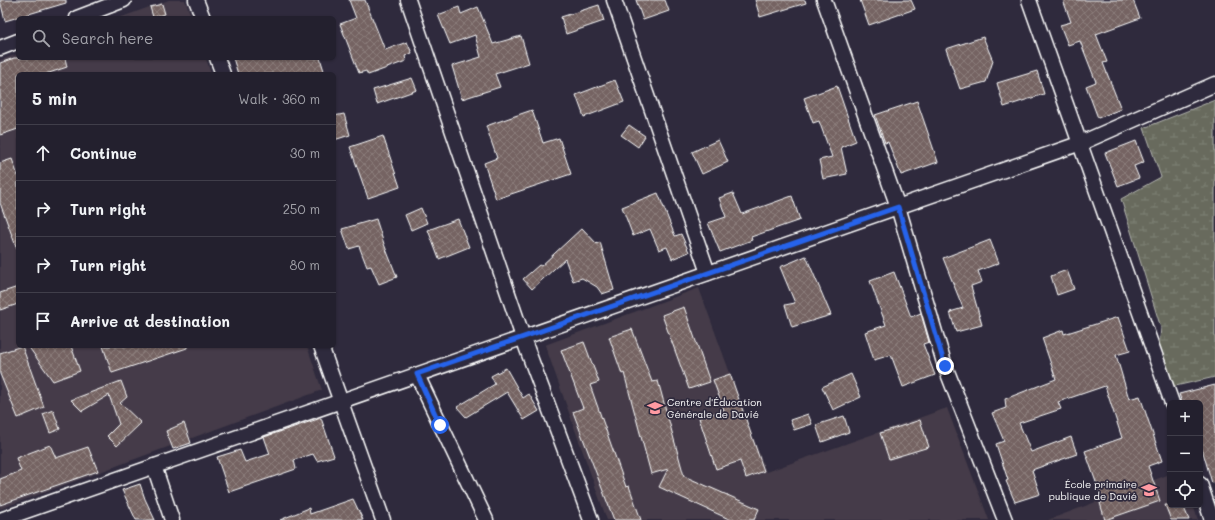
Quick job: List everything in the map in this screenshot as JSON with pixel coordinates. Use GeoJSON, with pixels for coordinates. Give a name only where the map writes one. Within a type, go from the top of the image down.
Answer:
{"type":"FeatureCollection","features":[{"type":"Feature","properties":{"kind":"street"},"geometry":{"type":"LineString","coordinates":[[83,16],[124,0]]}},
{"type":"Feature","properties":{"kind":"street"},"geometry":{"type":"LineString","coordinates":[[196,0],[202,16]]}},
{"type":"Feature","properties":{"kind":"street"},"geometry":{"type":"LineString","coordinates":[[408,0],[525,337],[527,349],[591,520]]}},
{"type":"Feature","properties":{"kind":"street"},"geometry":{"type":"LineString","coordinates":[[614,0],[708,273]]}},
{"type":"Feature","properties":{"kind":"street"},"geometry":{"type":"LineString","coordinates":[[824,0],[898,207],[945,366],[1005,520]]}},
{"type":"Feature","properties":{"kind":"street"},"geometry":{"type":"LineString","coordinates":[[1029,0],[1171,400]]}},
{"type":"Feature","properties":{"kind":"street"},"geometry":{"type":"LineString","coordinates":[[1,43],[16,41]]}},
{"type":"Feature","properties":{"kind":"street"},"geometry":{"type":"LineString","coordinates":[[218,60],[222,72]]}},
{"type":"Feature","properties":{"kind":"street"},"geometry":{"type":"LineString","coordinates":[[0,520],[1081,143],[1215,84]]}},
{"type":"Feature","properties":{"kind":"street"},"geometry":{"type":"LineString","coordinates":[[322,348],[383,520]]}},
{"type":"Feature","properties":{"kind":"street"},"geometry":{"type":"LineString","coordinates":[[417,374],[486,520]]}},
{"type":"Feature","properties":{"kind":"street"},"geometry":{"type":"LineString","coordinates":[[154,466],[172,520]]}},
{"type":"Feature","properties":{"kind":"street"},"geometry":{"type":"LineString","coordinates":[[1203,493],[1212,520]]}},
{"type":"Feature","properties":{"kind":"shaded area"},"geometry":{"type":"Polygon","coordinates":[[[169,0],[185,0],[191,16],[125,16],[169,0]]]}},
{"type":"Feature","properties":{"kind":"shaded area"},"geometry":{"type":"Polygon","coordinates":[[[16,55],[16,60],[207,60],[210,72],[16,72],[16,348],[308,348],[322,390],[0,509],[0,60],[16,55]]]}},
{"type":"Feature","properties":{"kind":"shaded area","name":"Centre d'Éducation Générale de Davié"},"geometry":{"type":"Polygon","coordinates":[[[699,288],[766,472],[947,408],[989,520],[607,520],[545,345],[699,288]]]}},
{"type":"Feature","properties":{"kind":"shaded area","name":"École primaire publique de Davié"},"geometry":{"type":"Polygon","coordinates":[[[1167,475],[1167,508],[1194,508],[1198,520],[1048,520],[1167,475]]]}},
{"type":"Feature","properties":{"kind":"green space"},"geometry":{"type":"Polygon","coordinates":[[[1215,100],[1215,377],[1171,387],[1159,347],[1161,328],[1121,199],[1161,177],[1144,128],[1215,100]]]}},
{"type":"Feature","properties":{"kind":"building"},"geometry":{"type":"Polygon","coordinates":[[[0,0],[66,0],[66,3],[22,16],[16,16],[16,18],[5,21],[0,0]]]}},
{"type":"Feature","properties":{"kind":"building"},"geometry":{"type":"Polygon","coordinates":[[[349,0],[365,0],[385,50],[407,42],[412,53],[405,56],[406,61],[368,75],[366,71],[359,73],[340,24],[356,18],[349,0]]]}},
{"type":"Feature","properties":{"kind":"building"},"geometry":{"type":"Polygon","coordinates":[[[636,0],[665,0],[669,11],[643,20],[636,0]]]}},
{"type":"Feature","properties":{"kind":"building"},"geometry":{"type":"Polygon","coordinates":[[[755,0],[805,0],[806,3],[760,17],[755,0]]]}},
{"type":"Feature","properties":{"kind":"building"},"geometry":{"type":"Polygon","coordinates":[[[860,0],[911,0],[915,9],[869,25],[860,0]]]}},
{"type":"Feature","properties":{"kind":"building"},"geometry":{"type":"Polygon","coordinates":[[[1063,0],[1133,0],[1140,18],[1096,34],[1107,62],[1103,63],[1121,109],[1098,118],[1086,86],[1096,82],[1080,41],[1068,45],[1060,25],[1071,22],[1063,0]]]}},
{"type":"Feature","properties":{"kind":"building"},"geometry":{"type":"Polygon","coordinates":[[[162,4],[165,14],[153,16],[150,7],[162,4]]]}},
{"type":"Feature","properties":{"kind":"building"},"geometry":{"type":"Polygon","coordinates":[[[599,5],[604,21],[566,34],[561,17],[599,5]]]}},
{"type":"Feature","properties":{"kind":"building"},"geometry":{"type":"Polygon","coordinates":[[[459,7],[461,14],[478,7],[493,44],[521,36],[529,63],[495,74],[500,87],[462,99],[452,66],[481,57],[475,35],[450,44],[438,15],[459,7]]]}},
{"type":"Feature","properties":{"kind":"building"},"geometry":{"type":"Polygon","coordinates":[[[983,37],[993,61],[986,82],[960,89],[946,49],[983,37]]]}},
{"type":"Feature","properties":{"kind":"building"},"geometry":{"type":"Polygon","coordinates":[[[14,58],[16,58],[16,60],[65,60],[67,67],[52,72],[16,72],[16,130],[0,135],[0,63],[14,58]]]}},
{"type":"Feature","properties":{"kind":"building"},"geometry":{"type":"Polygon","coordinates":[[[234,60],[321,60],[324,72],[237,72],[234,60]]]}},
{"type":"Feature","properties":{"kind":"building"},"geometry":{"type":"Polygon","coordinates":[[[1037,71],[1044,94],[1004,107],[997,83],[1037,71]]]}},
{"type":"Feature","properties":{"kind":"building"},"geometry":{"type":"Polygon","coordinates":[[[412,78],[417,90],[377,104],[373,90],[412,78]]]}},
{"type":"Feature","properties":{"kind":"building"},"geometry":{"type":"Polygon","coordinates":[[[615,80],[624,102],[584,117],[576,95],[615,80]]]}},
{"type":"Feature","properties":{"kind":"building"},"geometry":{"type":"Polygon","coordinates":[[[837,86],[856,141],[841,147],[847,174],[823,179],[819,160],[832,157],[819,121],[813,123],[804,98],[837,86]]]}},
{"type":"Feature","properties":{"kind":"building"},"geometry":{"type":"Polygon","coordinates":[[[917,101],[938,162],[901,175],[888,142],[885,143],[875,115],[917,101]]]}},
{"type":"Feature","properties":{"kind":"building"},"geometry":{"type":"Polygon","coordinates":[[[532,110],[543,143],[559,138],[571,174],[496,199],[484,163],[497,158],[486,126],[532,110]]]}},
{"type":"Feature","properties":{"kind":"building"},"geometry":{"type":"Polygon","coordinates":[[[344,114],[350,135],[336,139],[336,116],[344,114]]]}},
{"type":"Feature","properties":{"kind":"building"},"geometry":{"type":"Polygon","coordinates":[[[629,125],[645,136],[638,147],[621,135],[629,125]]]}},
{"type":"Feature","properties":{"kind":"building"},"geometry":{"type":"Polygon","coordinates":[[[383,136],[400,187],[368,198],[350,147],[383,136]]]}},
{"type":"Feature","properties":{"kind":"building"},"geometry":{"type":"Polygon","coordinates":[[[718,140],[728,162],[702,174],[692,152],[718,140]]]}},
{"type":"Feature","properties":{"kind":"building"},"geometry":{"type":"Polygon","coordinates":[[[1136,141],[1144,162],[1134,166],[1139,178],[1118,186],[1105,153],[1136,141]]]}},
{"type":"Feature","properties":{"kind":"building"},"geometry":{"type":"Polygon","coordinates":[[[12,159],[16,170],[16,246],[0,203],[0,163],[12,159]]]}},
{"type":"Feature","properties":{"kind":"building"},"geometry":{"type":"Polygon","coordinates":[[[658,193],[675,236],[681,234],[689,252],[672,259],[667,247],[659,250],[650,229],[633,236],[622,207],[658,193]]]}},
{"type":"Feature","properties":{"kind":"building"},"geometry":{"type":"Polygon","coordinates":[[[733,193],[742,214],[792,196],[800,220],[751,237],[752,240],[720,252],[708,223],[726,217],[719,198],[733,193]]]}},
{"type":"Feature","properties":{"kind":"building"},"geometry":{"type":"Polygon","coordinates":[[[421,208],[427,223],[411,230],[405,215],[421,208]]]}},
{"type":"Feature","properties":{"kind":"building"},"geometry":{"type":"Polygon","coordinates":[[[376,219],[397,277],[379,284],[371,266],[367,267],[359,246],[349,249],[342,229],[376,219]]]}},
{"type":"Feature","properties":{"kind":"building"},"geometry":{"type":"Polygon","coordinates":[[[458,219],[469,247],[439,259],[428,230],[458,219]]]}},
{"type":"Feature","properties":{"kind":"building"},"geometry":{"type":"Polygon","coordinates":[[[582,228],[597,244],[600,242],[614,290],[602,294],[597,287],[582,278],[573,281],[565,259],[532,289],[523,279],[539,265],[541,266],[582,228]]]}},
{"type":"Feature","properties":{"kind":"building"},"geometry":{"type":"Polygon","coordinates":[[[990,240],[999,263],[978,271],[982,282],[971,286],[982,325],[956,332],[950,312],[963,308],[943,258],[990,240]]]}},
{"type":"Feature","properties":{"kind":"building"},"geometry":{"type":"Polygon","coordinates":[[[806,256],[831,315],[792,327],[785,305],[795,303],[780,267],[806,256]]]}},
{"type":"Feature","properties":{"kind":"building"},"geometry":{"type":"Polygon","coordinates":[[[1067,270],[1074,289],[1057,295],[1051,276],[1067,270]]]}},
{"type":"Feature","properties":{"kind":"building"},"geometry":{"type":"Polygon","coordinates":[[[894,272],[911,317],[921,313],[929,342],[923,344],[935,375],[903,387],[891,355],[874,360],[865,332],[886,325],[870,281],[894,272]]]}},
{"type":"Feature","properties":{"kind":"building"},"geometry":{"type":"Polygon","coordinates":[[[16,288],[16,305],[0,310],[0,293],[16,288]]]}},
{"type":"Feature","properties":{"kind":"building"},"geometry":{"type":"Polygon","coordinates":[[[684,307],[710,382],[689,389],[662,315],[684,307]]]}},
{"type":"Feature","properties":{"kind":"building"},"geometry":{"type":"Polygon","coordinates":[[[1118,317],[1130,351],[1116,355],[1129,399],[1140,396],[1162,461],[1148,466],[1160,501],[1105,520],[1100,503],[1103,502],[1085,451],[1122,438],[1105,386],[1058,402],[1061,409],[1019,423],[1031,452],[1071,437],[1077,454],[1032,470],[1040,494],[1015,502],[1006,481],[1008,480],[996,444],[1004,441],[992,413],[1006,408],[1005,399],[1056,379],[1042,338],[1063,330],[1064,334],[1118,317]]]}},
{"type":"Feature","properties":{"kind":"building"},"geometry":{"type":"Polygon","coordinates":[[[632,329],[652,382],[658,381],[684,476],[759,509],[754,520],[731,520],[659,487],[668,469],[651,474],[624,373],[622,374],[609,337],[632,329]]]}},
{"type":"Feature","properties":{"kind":"building"},"geometry":{"type":"Polygon","coordinates":[[[584,342],[599,382],[590,385],[626,487],[629,486],[641,520],[614,520],[573,412],[583,408],[561,350],[584,342]]]}},
{"type":"Feature","properties":{"kind":"building"},"geometry":{"type":"Polygon","coordinates":[[[16,348],[23,348],[44,407],[18,418],[0,374],[0,353],[16,348]]]}},
{"type":"Feature","properties":{"kind":"building"},"geometry":{"type":"Polygon","coordinates":[[[29,348],[72,348],[80,371],[53,381],[29,348]]]}},
{"type":"Feature","properties":{"kind":"building"},"geometry":{"type":"Polygon","coordinates":[[[104,348],[187,348],[112,373],[104,348]]]}},
{"type":"Feature","properties":{"kind":"building"},"geometry":{"type":"Polygon","coordinates":[[[506,368],[523,398],[529,394],[539,411],[524,420],[507,392],[466,417],[457,407],[495,384],[491,376],[506,368]]]}},
{"type":"Feature","properties":{"kind":"building"},"geometry":{"type":"Polygon","coordinates":[[[730,374],[764,471],[746,478],[740,461],[716,469],[699,418],[724,410],[713,380],[730,374]]]}},
{"type":"Feature","properties":{"kind":"building"},"geometry":{"type":"Polygon","coordinates":[[[851,374],[861,397],[833,410],[822,387],[851,374]]]}},
{"type":"Feature","properties":{"kind":"building"},"geometry":{"type":"Polygon","coordinates":[[[121,381],[127,397],[120,403],[141,423],[117,446],[107,436],[119,424],[109,395],[82,411],[71,400],[121,381]]]}},
{"type":"Feature","properties":{"kind":"building"},"geometry":{"type":"Polygon","coordinates":[[[1215,385],[1215,482],[1212,483],[1203,452],[1203,400],[1181,400],[1179,394],[1215,385]]]}},
{"type":"Feature","properties":{"kind":"building"},"geometry":{"type":"Polygon","coordinates":[[[53,410],[60,429],[50,433],[43,414],[53,410]]]}},
{"type":"Feature","properties":{"kind":"building"},"geometry":{"type":"Polygon","coordinates":[[[808,414],[812,424],[794,430],[790,420],[808,414]]]}},
{"type":"Feature","properties":{"kind":"building"},"geometry":{"type":"Polygon","coordinates":[[[844,416],[849,432],[822,442],[816,425],[844,416]]]}},
{"type":"Feature","properties":{"kind":"building"},"geometry":{"type":"Polygon","coordinates":[[[321,418],[334,456],[317,461],[313,454],[294,460],[296,469],[229,492],[217,457],[240,450],[245,462],[270,454],[264,437],[321,418]]]}},
{"type":"Feature","properties":{"kind":"building"},"geometry":{"type":"Polygon","coordinates":[[[920,420],[929,447],[889,459],[880,433],[920,420]]]}},
{"type":"Feature","properties":{"kind":"building"},"geometry":{"type":"Polygon","coordinates":[[[184,423],[191,443],[173,449],[166,431],[184,423]]]}},
{"type":"Feature","properties":{"kind":"building"},"geometry":{"type":"Polygon","coordinates":[[[50,445],[56,458],[88,447],[98,471],[0,505],[0,479],[21,471],[16,458],[50,445]]]}},
{"type":"Feature","properties":{"kind":"building"},"geometry":{"type":"Polygon","coordinates":[[[140,484],[155,520],[136,520],[122,490],[140,484]]]}},
{"type":"Feature","properties":{"kind":"building"},"geometry":{"type":"Polygon","coordinates":[[[353,499],[363,520],[280,520],[309,508],[310,514],[353,499]]]}},
{"type":"Feature","properties":{"kind":"building"},"geometry":{"type":"Polygon","coordinates":[[[1165,505],[1167,505],[1167,508],[1184,508],[1189,520],[1171,520],[1165,505]]]}},
{"type":"Feature","properties":{"kind":"place","name":"Centre d'Éducation Générale de Davié"},"geometry":{"type":"Point","coordinates":[655,408]}},
{"type":"Feature","properties":{"kind":"place","name":"École primaire publique de Davié"},"geometry":{"type":"Point","coordinates":[1149,490]}},
{"type":"Feature","properties":{"kind":"route"},"geometry":{"type":"LineString","coordinates":[[440,425],[417,374],[898,207],[945,366]]}}]}
